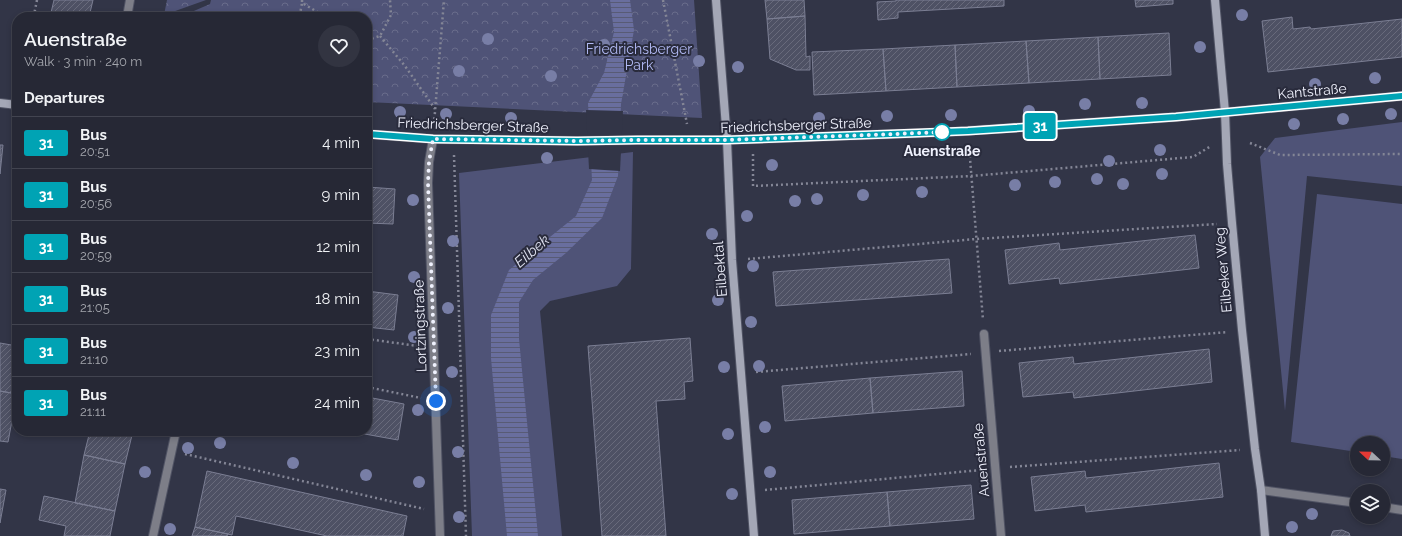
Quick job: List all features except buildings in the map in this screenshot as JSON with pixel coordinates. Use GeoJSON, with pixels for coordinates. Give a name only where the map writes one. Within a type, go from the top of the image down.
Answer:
{"type":"FeatureCollection","features":[{"type":"Feature","properties":{"kind":"street"},"geometry":{"type":"LineString","coordinates":[[128,12],[130,0]]}},
{"type":"Feature","properties":{"kind":"street","name":"Eilbektal"},"geometry":{"type":"LineString","coordinates":[[716,0],[727,140],[732,260],[754,536]]}},
{"type":"Feature","properties":{"kind":"street","name":"Eilbeker Weg"},"geometry":{"type":"LineString","coordinates":[[1215,0],[1225,112],[1232,223],[1265,536]]}},
{"type":"Feature","properties":{"kind":"street","name":"Kantstraße"},"geometry":{"type":"LineString","coordinates":[[1225,112],[1402,96]]}},
{"type":"Feature","properties":{"kind":"street"},"geometry":{"type":"LineString","coordinates":[[0,103],[12,104]]}},
{"type":"Feature","properties":{"kind":"street","name":"Friedrichsberger Straße"},"geometry":{"type":"LineString","coordinates":[[372,134],[433,139],[577,141],[727,140],[968,131],[1225,112]]}},
{"type":"Feature","properties":{"kind":"street","name":"Lortzingstraße"},"geometry":{"type":"LineString","coordinates":[[433,139],[429,162],[428,183],[440,536]]}},
{"type":"Feature","properties":{"kind":"street","name":"Auenstraße"},"geometry":{"type":"LineString","coordinates":[[984,334],[1001,536]]}},
{"type":"Feature","properties":{"kind":"street"},"geometry":{"type":"LineString","coordinates":[[153,536],[175,436]]}},
{"type":"Feature","properties":{"kind":"street"},"geometry":{"type":"LineString","coordinates":[[1261,490],[1350,502]]}},
{"type":"Feature","properties":{"kind":"street"},"geometry":{"type":"LineString","coordinates":[[1390,508],[1402,510]]}},
{"type":"Feature","properties":{"kind":"path"},"geometry":{"type":"LineString","coordinates":[[35,12],[37,0]]}},
{"type":"Feature","properties":{"kind":"path"},"geometry":{"type":"LineString","coordinates":[[372,38],[380,36],[391,15],[390,0]]}},
{"type":"Feature","properties":{"kind":"path"},"geometry":{"type":"LineString","coordinates":[[433,139],[444,0]]}},
{"type":"Feature","properties":{"kind":"path"},"geometry":{"type":"LineString","coordinates":[[663,0],[691,140]]}},
{"type":"Feature","properties":{"kind":"path"},"geometry":{"type":"LineString","coordinates":[[300,12],[302,1],[318,12]]}},
{"type":"Feature","properties":{"kind":"path"},"geometry":{"type":"LineString","coordinates":[[380,36],[405,66],[436,109]]}},
{"type":"Feature","properties":{"kind":"path"},"geometry":{"type":"LineString","coordinates":[[968,131],[984,334]]}},
{"type":"Feature","properties":{"kind":"path"},"geometry":{"type":"LineString","coordinates":[[454,139],[466,536]]}},
{"type":"Feature","properties":{"kind":"path"},"geometry":{"type":"LineString","coordinates":[[754,139],[753,186],[971,176],[1193,157],[1212,146]]}},
{"type":"Feature","properties":{"kind":"path"},"geometry":{"type":"LineString","coordinates":[[1250,143],[1280,155],[1402,154]]}},
{"type":"Feature","properties":{"kind":"path"},"geometry":{"type":"LineString","coordinates":[[732,260],[976,239],[1232,223]]}},
{"type":"Feature","properties":{"kind":"path"},"geometry":{"type":"LineString","coordinates":[[372,340],[434,349]]}},
{"type":"Feature","properties":{"kind":"path"},"geometry":{"type":"LineString","coordinates":[[372,388],[436,401]]}},
{"type":"Feature","properties":{"kind":"path"},"geometry":{"type":"LineString","coordinates":[[1006,468],[1255,449]]}},
{"type":"Feature","properties":{"kind":"path"},"geometry":{"type":"LineString","coordinates":[[171,450],[439,513]]}},
{"type":"Feature","properties":{"kind":"path"},"geometry":{"type":"LineString","coordinates":[[750,491],[984,470]]}},
{"type":"Feature","properties":{"kind":"green space"},"geometry":{"type":"Polygon","coordinates":[[[167,0],[206,0],[172,12],[165,12],[167,0]]]}},
{"type":"Feature","properties":{"kind":"green space","name":"Friedrichsberger Park"},"geometry":{"type":"Polygon","coordinates":[[[211,0],[694,0],[702,118],[372,102],[372,12],[192,12],[210,4],[211,0]]]}},
{"type":"Feature","properties":{"kind":"green space"},"geometry":{"type":"Polygon","coordinates":[[[1402,122],[1402,186],[1307,176],[1285,411],[1260,157],[1275,138],[1402,122]]]}},
{"type":"Feature","properties":{"kind":"green space"},"geometry":{"type":"Polygon","coordinates":[[[633,152],[631,269],[617,286],[550,301],[540,311],[562,536],[472,536],[459,173],[633,152]]]}},
{"type":"Feature","properties":{"kind":"green space"},"geometry":{"type":"Polygon","coordinates":[[[1317,194],[1402,204],[1402,459],[1390,457],[1390,436],[1350,436],[1350,451],[1291,442],[1317,194]]]}},
{"type":"Feature","properties":{"kind":"shaded area"},"geometry":{"type":"Polygon","coordinates":[[[610,0],[630,0],[634,30],[621,104],[618,176],[602,218],[566,253],[533,280],[519,302],[519,339],[538,536],[507,536],[491,358],[491,315],[509,270],[576,216],[592,180],[588,103],[604,73],[614,32],[610,0]]]}},
{"type":"Feature","properties":{"kind":"pier"},"geometry":{"type":"Polygon","coordinates":[[[586,110],[623,111],[620,171],[589,169],[586,110]]]}},
{"type":"Feature","properties":{"kind":"bus line","name":"31"},"geometry":{"type":"LineString","coordinates":[[372,134],[433,139],[577,141],[727,140],[918,133],[1176,117],[1402,96]]}},
{"type":"Feature","properties":{"kind":"place","name":"Auenstraße"},"geometry":{"type":"Point","coordinates":[942,132]}},
{"type":"Feature","properties":{"kind":"route"},"geometry":{"type":"LineString","coordinates":[[436,401],[428,183],[429,162],[433,139],[577,141],[727,140],[950,132],[942,132]]}},
{"type":"Feature","properties":{"kind":"water label","name":"Eilbek"},"geometry":{"type":"Point","coordinates":[532,251]}}]}
